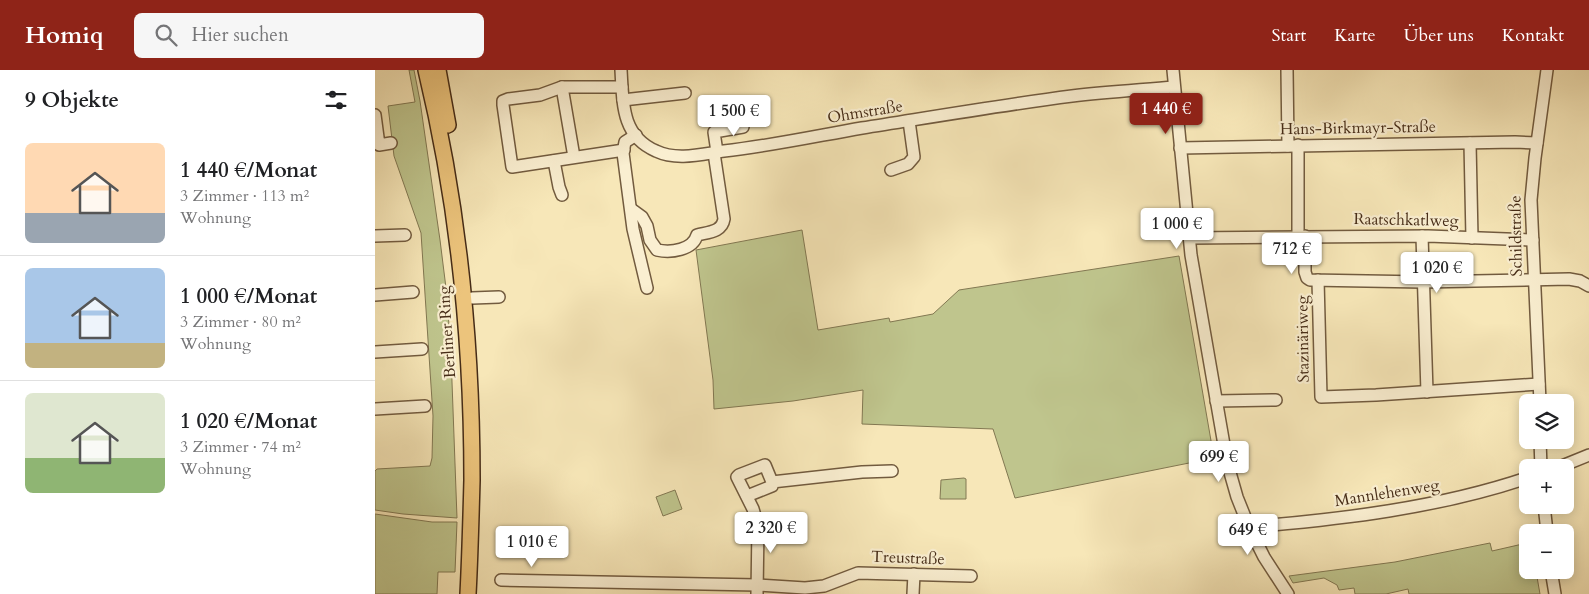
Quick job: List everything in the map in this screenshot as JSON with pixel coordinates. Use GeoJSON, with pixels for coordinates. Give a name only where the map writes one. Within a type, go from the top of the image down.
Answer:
{"type":"FeatureCollection","features":[{"type":"Feature","properties":{"kind":"main road","name":"Berliner Ring"},"geometry":{"type":"LineString","coordinates":[[426,70],[448,178],[461,282],[469,393],[472,480],[468,594]]}},
{"type":"Feature","properties":{"kind":"main road","name":"Berliner Ring"},"geometry":{"type":"LineString","coordinates":[[438,70],[457,177],[472,298],[481,483],[478,594]]}},
{"type":"Feature","properties":{"kind":"street","name":"Ohmstraße"},"geometry":{"type":"LineString","coordinates":[[621,70],[623,109],[629,126],[652,149],[663,154],[681,156],[755,148],[909,121],[1069,97],[1174,87]]}},
{"type":"Feature","properties":{"kind":"street"},"geometry":{"type":"LineString","coordinates":[[1173,70],[1189,238],[1215,401],[1227,462],[1237,497],[1249,527],[1264,557],[1288,594]]}},
{"type":"Feature","properties":{"kind":"street"},"geometry":{"type":"LineString","coordinates":[[1287,70],[1307,278],[1310,280],[1423,282],[1569,279],[1580,281],[1589,286]]}},
{"type":"Feature","properties":{"kind":"street","name":"Schildstraße"},"geometry":{"type":"LineString","coordinates":[[1540,394],[1531,200],[1547,70]]}},
{"type":"Feature","properties":{"kind":"street"},"geometry":{"type":"LineString","coordinates":[[562,87],[574,154]]}},
{"type":"Feature","properties":{"kind":"street"},"geometry":{"type":"LineString","coordinates":[[622,87],[562,87],[540,94],[508,99],[503,101],[503,105],[512,167],[554,160],[574,154],[624,150]]}},
{"type":"Feature","properties":{"kind":"street"},"geometry":{"type":"LineString","coordinates":[[623,100],[685,93]]}},
{"type":"Feature","properties":{"kind":"street"},"geometry":{"type":"LineString","coordinates":[[375,114],[377,145],[391,143]]}},
{"type":"Feature","properties":{"kind":"street"},"geometry":{"type":"LineString","coordinates":[[891,170],[908,164],[914,157],[909,121]]}},
{"type":"Feature","properties":{"kind":"street"},"geometry":{"type":"LineString","coordinates":[[631,209],[642,218],[647,226],[650,240],[657,250],[664,252],[688,247],[696,240],[697,235],[720,229],[724,219],[714,132],[743,127]]}},
{"type":"Feature","properties":{"kind":"street"},"geometry":{"type":"LineString","coordinates":[[636,135],[625,142],[624,150],[633,229],[647,288]]}},
{"type":"Feature","properties":{"kind":"street"},"geometry":{"type":"LineString","coordinates":[[1470,143],[1472,238]]}},
{"type":"Feature","properties":{"kind":"street","name":"Hans-Birkmayr-Straße"},"geometry":{"type":"LineString","coordinates":[[1180,148],[1537,143]]}},
{"type":"Feature","properties":{"kind":"street"},"geometry":{"type":"LineString","coordinates":[[554,160],[562,195]]}},
{"type":"Feature","properties":{"kind":"street"},"geometry":{"type":"LineString","coordinates":[[375,236],[405,235]]}},
{"type":"Feature","properties":{"kind":"street"},"geometry":{"type":"LineString","coordinates":[[1422,236],[1427,392],[1539,384]]}},
{"type":"Feature","properties":{"kind":"street","name":"Raatschkatlweg"},"geometry":{"type":"LineString","coordinates":[[1189,238],[1422,236],[1533,240]]}},
{"type":"Feature","properties":{"kind":"street","name":"Stazinäriweg"},"geometry":{"type":"LineString","coordinates":[[1318,280],[1321,397],[1427,392]]}},
{"type":"Feature","properties":{"kind":"street"},"geometry":{"type":"LineString","coordinates":[[375,295],[413,292]]}},
{"type":"Feature","properties":{"kind":"street"},"geometry":{"type":"LineString","coordinates":[[472,298],[499,296]]}},
{"type":"Feature","properties":{"kind":"street"},"geometry":{"type":"LineString","coordinates":[[375,352],[422,349]]}},
{"type":"Feature","properties":{"kind":"street"},"geometry":{"type":"LineString","coordinates":[[1215,401],[1276,400]]}},
{"type":"Feature","properties":{"kind":"street"},"geometry":{"type":"LineString","coordinates":[[375,409],[425,406]]}},
{"type":"Feature","properties":{"kind":"street"},"geometry":{"type":"LineString","coordinates":[[1574,461],[1589,455]]}},
{"type":"Feature","properties":{"kind":"street"},"geometry":{"type":"LineString","coordinates":[[747,496],[772,486],[765,465],[737,477],[757,517],[757,590]]}},
{"type":"Feature","properties":{"kind":"street"},"geometry":{"type":"LineString","coordinates":[[772,482],[862,472],[892,471]]}},
{"type":"Feature","properties":{"kind":"street","name":"Mannlehenweg"},"geometry":{"type":"LineString","coordinates":[[1249,527],[1328,520],[1386,511],[1469,495],[1519,480]]}},
{"type":"Feature","properties":{"kind":"street","name":"Treustraße"},"geometry":{"type":"LineString","coordinates":[[501,580],[757,590],[824,586],[858,573],[971,576]]}},
{"type":"Feature","properties":{"kind":"street"},"geometry":{"type":"LineString","coordinates":[[913,594],[914,574]]}},
{"type":"Feature","properties":{"kind":"street"},"geometry":{"type":"LineString","coordinates":[[1552,579],[1555,594]]}},
{"type":"Feature","properties":{"kind":"green space"},"geometry":{"type":"Polygon","coordinates":[[[409,70],[414,70],[420,101],[447,296],[457,518],[375,510],[375,471],[377,469],[430,466],[432,458],[433,416],[421,233],[394,156],[388,106],[415,102],[409,70]]]}},
{"type":"Feature","properties":{"kind":"green space"},"geometry":{"type":"Polygon","coordinates":[[[802,230],[818,330],[889,318],[890,322],[933,314],[959,290],[1179,256],[1214,458],[1015,498],[993,429],[862,424],[863,390],[793,401],[714,409],[713,380],[696,250],[802,230]]]}},
{"type":"Feature","properties":{"kind":"green space"},"geometry":{"type":"Polygon","coordinates":[[[966,479],[966,499],[940,499],[941,480],[966,479]]]}},
{"type":"Feature","properties":{"kind":"green space"},"geometry":{"type":"Polygon","coordinates":[[[675,490],[682,509],[663,516],[656,497],[675,490]]]}},
{"type":"Feature","properties":{"kind":"green space"},"geometry":{"type":"Polygon","coordinates":[[[375,514],[432,522],[457,522],[455,572],[438,572],[437,594],[375,594],[375,514]]]}},
{"type":"Feature","properties":{"kind":"green space"},"geometry":{"type":"Polygon","coordinates":[[[1490,543],[1492,551],[1519,545],[1519,579],[1537,579],[1540,594],[1409,594],[1408,589],[1386,594],[1355,594],[1354,588],[1339,590],[1337,585],[1324,578],[1293,583],[1289,576],[1395,562],[1490,543]]]}}]}
